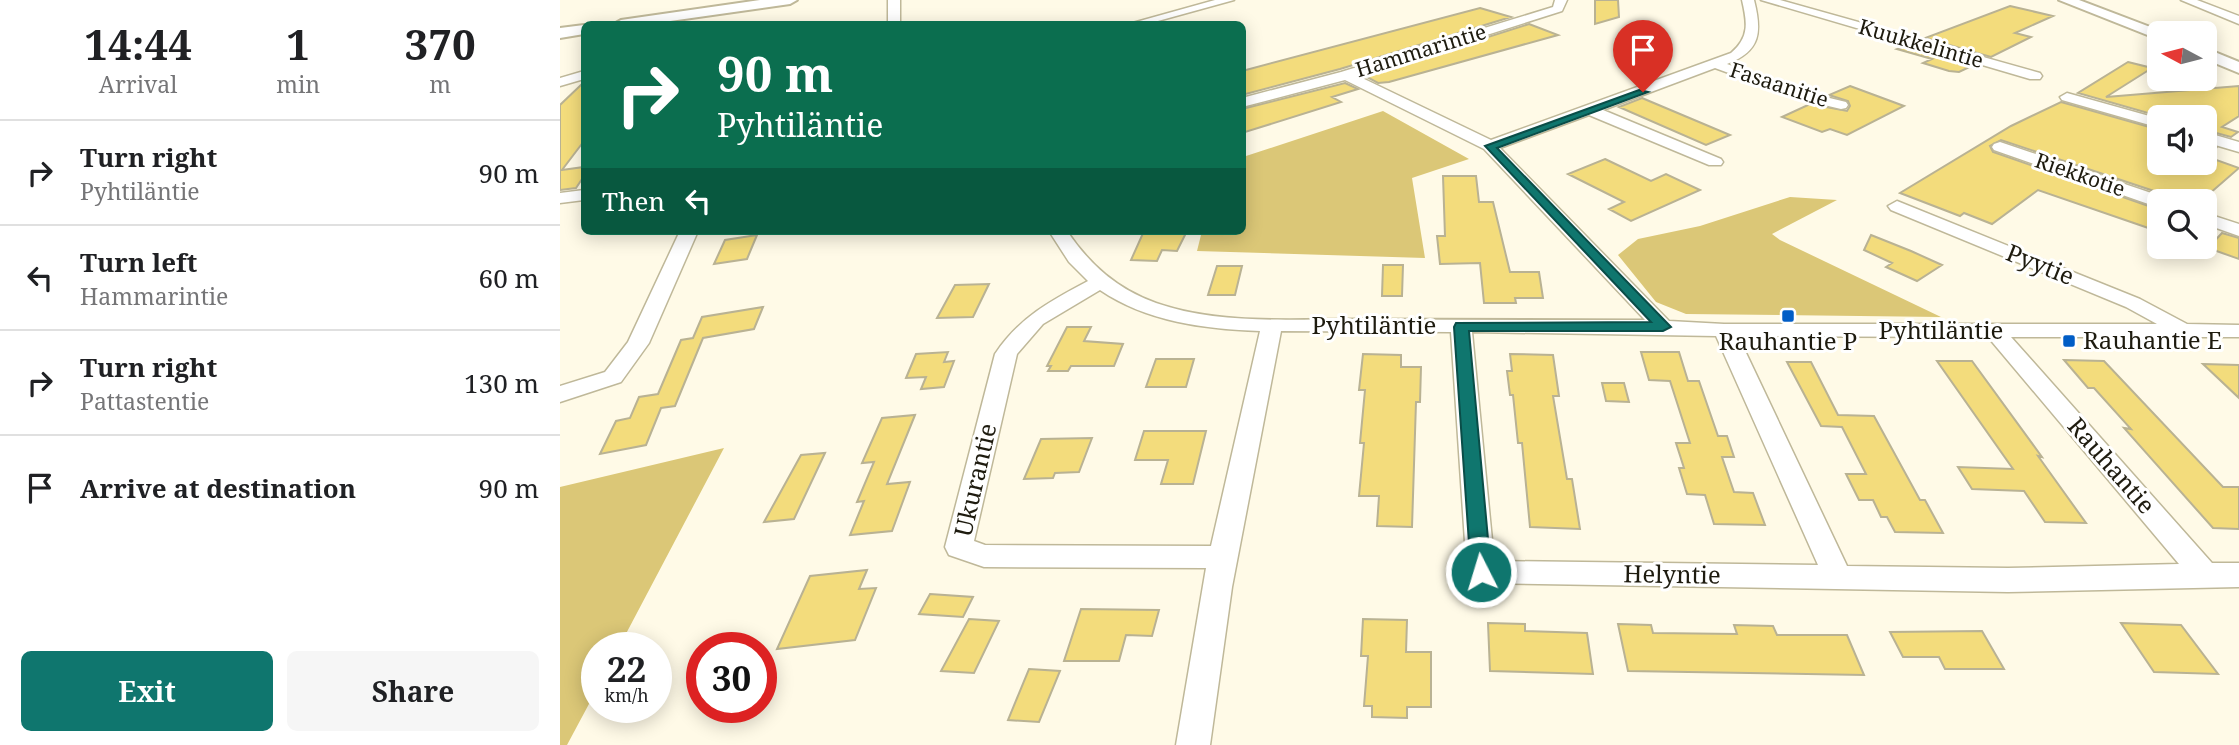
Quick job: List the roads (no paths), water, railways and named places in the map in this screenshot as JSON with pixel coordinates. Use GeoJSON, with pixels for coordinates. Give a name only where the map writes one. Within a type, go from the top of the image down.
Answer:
{"type":"FeatureCollection","features":[{"type":"Feature","properties":{"kind":"street"},"geometry":{"type":"LineString","coordinates":[[642,21],[790,0]]}},
{"type":"Feature","properties":{"kind":"street"},"geometry":{"type":"LineString","coordinates":[[894,0],[894,21]]}},
{"type":"Feature","properties":{"kind":"street"},"geometry":{"type":"LineString","coordinates":[[1147,21],[1228,0]]}},
{"type":"Feature","properties":{"kind":"street","name":"Hammarintie"},"geometry":{"type":"LineString","coordinates":[[1346,75],[1558,9],[1561,0]]}},
{"type":"Feature","properties":{"kind":"street"},"geometry":{"type":"LineString","coordinates":[[1490,146],[1718,65],[1748,47],[1754,35],[1748,0]]}},
{"type":"Feature","properties":{"kind":"street","name":"Kuukkelintie"},"geometry":{"type":"LineString","coordinates":[[1767,0],[2035,76]]}},
{"type":"Feature","properties":{"kind":"street"},"geometry":{"type":"LineString","coordinates":[[2066,0],[2147,30]]}},
{"type":"Feature","properties":{"kind":"street"},"geometry":{"type":"LineString","coordinates":[[2187,0],[2239,20]]}},
{"type":"Feature","properties":{"kind":"street"},"geometry":{"type":"LineString","coordinates":[[560,33],[581,30]]}},
{"type":"Feature","properties":{"kind":"street"},"geometry":{"type":"LineString","coordinates":[[2217,59],[2239,68]]}},
{"type":"Feature","properties":{"kind":"street","name":"Fasaanitie"},"geometry":{"type":"LineString","coordinates":[[1718,65],[1841,105]]}},
{"type":"Feature","properties":{"kind":"street"},"geometry":{"type":"LineString","coordinates":[[1246,102],[1346,75]]}},
{"type":"Feature","properties":{"kind":"street","name":"Hammarintie"},"geometry":{"type":"LineString","coordinates":[[1346,75],[1490,146],[1663,327]]}},
{"type":"Feature","properties":{"kind":"street"},"geometry":{"type":"LineString","coordinates":[[560,82],[581,76]]}},
{"type":"Feature","properties":{"kind":"street"},"geometry":{"type":"LineString","coordinates":[[2067,97],[2147,120]]}},
{"type":"Feature","properties":{"kind":"street"},"geometry":{"type":"LineString","coordinates":[[1593,111],[1715,162]]}},
{"type":"Feature","properties":{"kind":"street"},"geometry":{"type":"LineString","coordinates":[[2217,141],[2239,147]]}},
{"type":"Feature","properties":{"kind":"street","name":"Riekkotie"},"geometry":{"type":"LineString","coordinates":[[2000,147],[2147,198]]}},
{"type":"Feature","properties":{"kind":"street"},"geometry":{"type":"LineString","coordinates":[[560,198],[581,195]]}},
{"type":"Feature","properties":{"kind":"street","name":"Pyytie"},"geometry":{"type":"LineString","coordinates":[[1897,206],[2133,303],[2182,330]]}},
{"type":"Feature","properties":{"kind":"street"},"geometry":{"type":"LineString","coordinates":[[2217,222],[2239,230]]}},
{"type":"Feature","properties":{"kind":"street"},"geometry":{"type":"LineString","coordinates":[[560,394],[613,377],[638,343],[688,235]]}},
{"type":"Feature","properties":{"kind":"street","name":"Pyhtiläntie"},"geometry":{"type":"LineString","coordinates":[[1060,235],[1072,257],[1099,282],[1143,306],[1226,324],[1663,327],[1724,330],[2239,331]]}},
{"type":"Feature","properties":{"kind":"street","name":"Ukurantie"},"geometry":{"type":"LineString","coordinates":[[1099,282],[1035,318],[1006,354],[959,547],[984,556],[1223,557]]}},
{"type":"Feature","properties":{"kind":"street"},"geometry":{"type":"LineString","coordinates":[[1193,745],[1200,685],[1223,557],[1272,326]]}},
{"type":"Feature","properties":{"kind":"street","name":"Helyntie"},"geometry":{"type":"LineString","coordinates":[[1461,327],[1481,572],[1838,577]]}},
{"type":"Feature","properties":{"kind":"street"},"geometry":{"type":"LineString","coordinates":[[1724,330],[1838,577],[2008,580],[2239,575]]}},
{"type":"Feature","properties":{"kind":"street","name":"Rauhantie"},"geometry":{"type":"LineString","coordinates":[[1994,331],[2205,575]]}},
{"type":"Feature","properties":{"kind":"place","name":"Rauhantie P"},"geometry":{"type":"Point","coordinates":[1788,316]}},
{"type":"Feature","properties":{"kind":"place","name":"Rauhantie E"},"geometry":{"type":"Point","coordinates":[2069,341]}}]}
